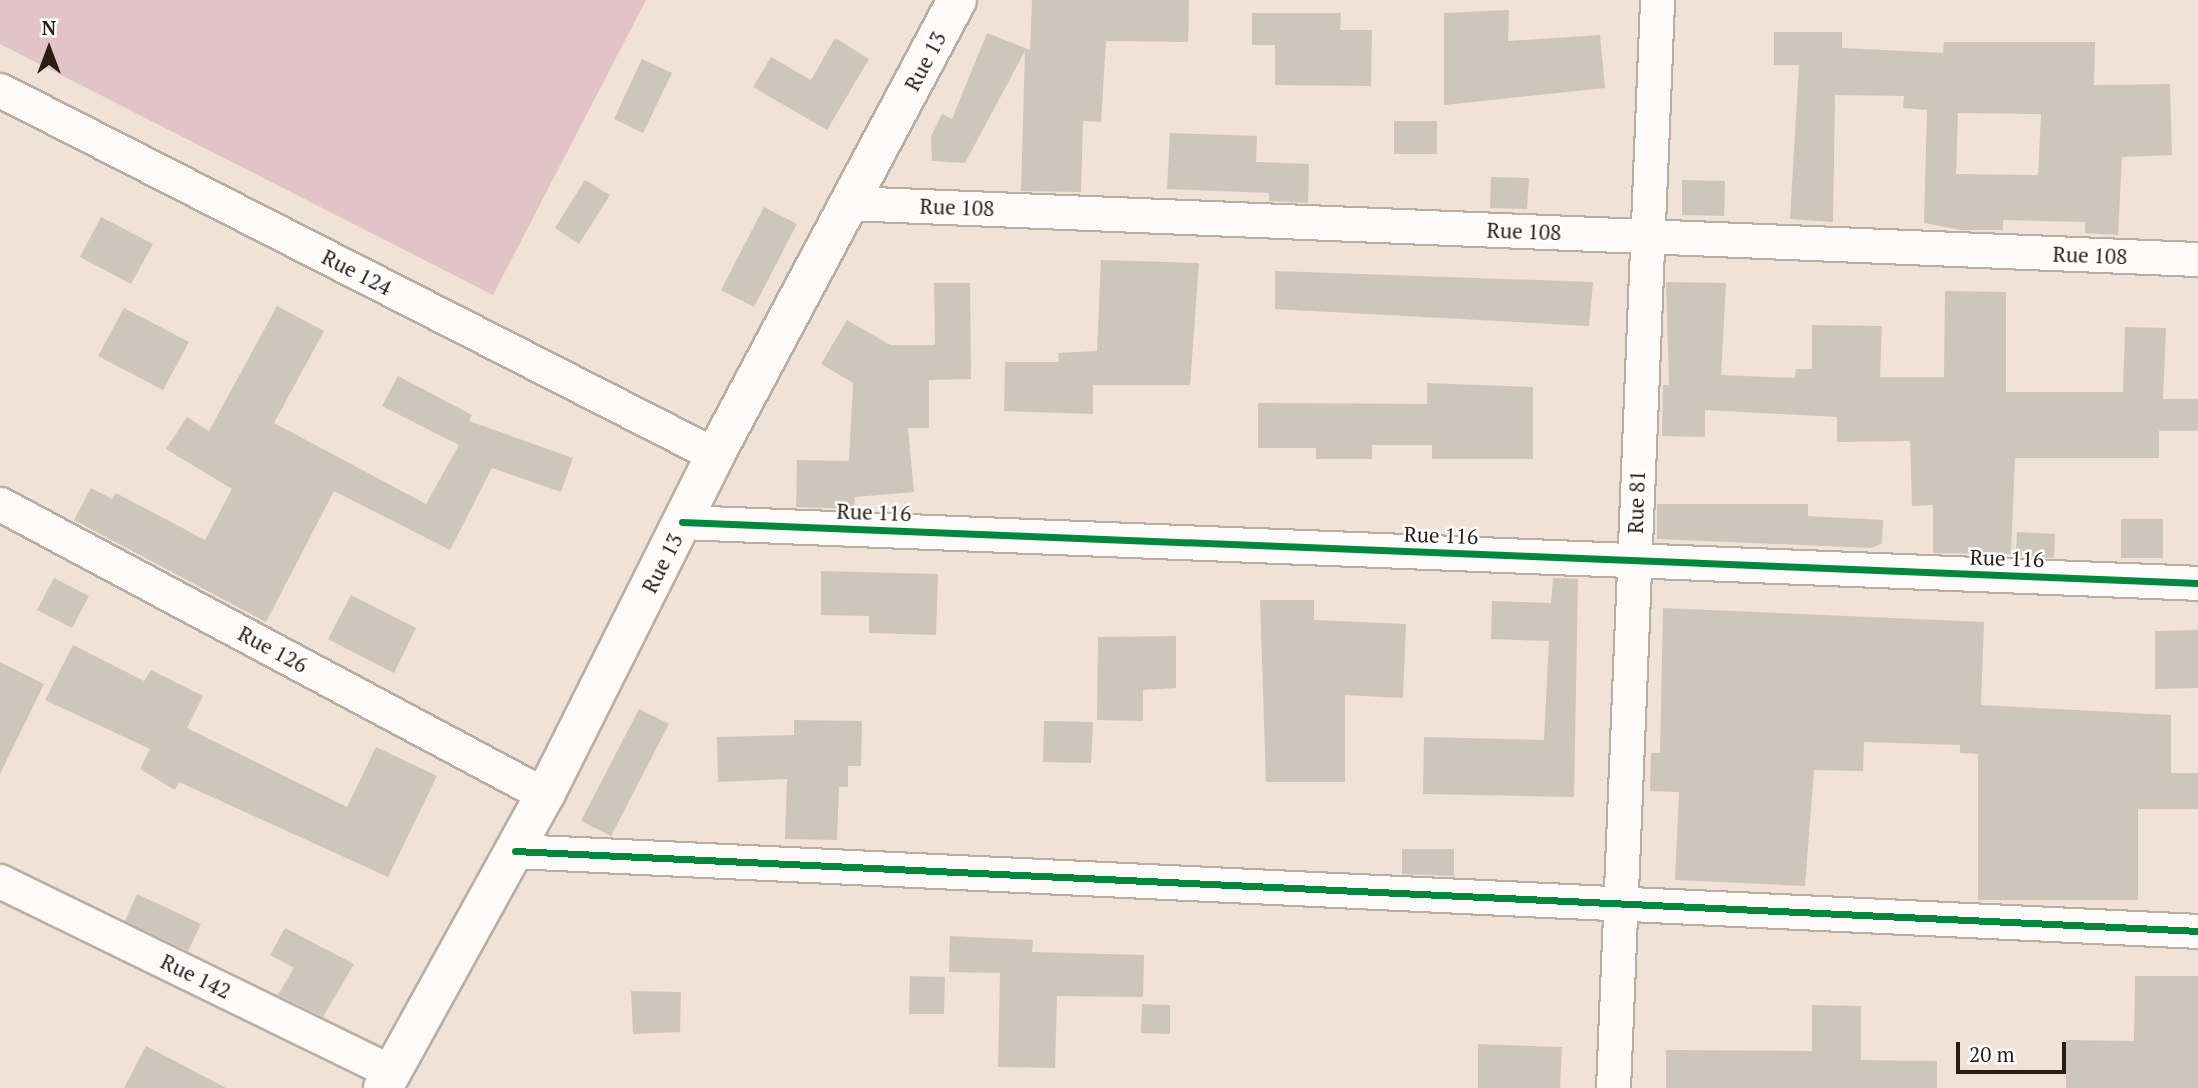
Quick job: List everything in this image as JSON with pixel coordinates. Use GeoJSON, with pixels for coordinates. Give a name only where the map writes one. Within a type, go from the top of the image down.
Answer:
{"type":"FeatureCollection","features":[{"type":"Feature","properties":{"kind":"street","name":"Rue 13"},"geometry":{"type":"LineString","coordinates":[[387,1080],[545,795],[715,454],[957,0]]}},
{"type":"Feature","properties":{"kind":"street","name":"Rue 81"},"geometry":{"type":"LineString","coordinates":[[1613,1088],[1657,0]]}},
{"type":"Feature","properties":{"kind":"street","name":"Rue 124"},"geometry":{"type":"LineString","coordinates":[[0,90],[715,454]]}},
{"type":"Feature","properties":{"kind":"street","name":"Rue 108"},"geometry":{"type":"LineString","coordinates":[[849,203],[2198,259]]}},
{"type":"Feature","properties":{"kind":"street","name":"Rue 126"},"geometry":{"type":"LineString","coordinates":[[0,504],[545,795]]}},
{"type":"Feature","properties":{"kind":"street","name":"Rue 116"},"geometry":{"type":"LineString","coordinates":[[682,522],[2198,583]]}},
{"type":"Feature","properties":{"kind":"street"},"geometry":{"type":"LineString","coordinates":[[515,851],[2198,931]]}},
{"type":"Feature","properties":{"kind":"street","name":"Rue 142"},"geometry":{"type":"LineString","coordinates":[[0,881],[387,1080]]}},
{"type":"Feature","properties":{"kind":"shaded area"},"geometry":{"type":"Polygon","coordinates":[[[0,0],[646,0],[493,295],[0,44],[0,0]]]}},
{"type":"Feature","properties":{"kind":"building"},"geometry":{"type":"Polygon","coordinates":[[[1032,0],[1189,0],[1188,42],[1106,41],[1101,122],[1083,121],[1081,192],[1021,191],[1025,51],[965,163],[932,161],[931,136],[942,114],[952,119],[987,33],[1030,50],[1032,0]]]}},
{"type":"Feature","properties":{"kind":"building"},"geometry":{"type":"Polygon","coordinates":[[[1509,10],[1508,41],[1600,35],[1605,88],[1444,105],[1444,13],[1509,10]]]}},
{"type":"Feature","properties":{"kind":"building"},"geometry":{"type":"Polygon","coordinates":[[[1252,13],[1341,13],[1340,30],[1372,30],[1371,86],[1275,85],[1275,45],[1252,45],[1252,13]]]}},
{"type":"Feature","properties":{"kind":"building"},"geometry":{"type":"Polygon","coordinates":[[[1774,32],[1842,32],[1842,48],[1943,53],[1944,42],[2095,42],[2094,85],[2170,84],[2172,155],[2122,157],[2118,235],[2085,233],[2085,222],[2003,220],[2003,230],[1961,230],[1924,223],[1927,110],[1903,108],[1904,96],[1835,95],[1833,222],[1790,219],[1799,65],[1774,65],[1774,32]],[[1958,113],[1956,174],[2038,175],[2041,114],[1958,113]]]}},
{"type":"Feature","properties":{"kind":"building"},"geometry":{"type":"Polygon","coordinates":[[[835,38],[869,59],[827,130],[753,87],[771,57],[811,80],[835,38]]]}},
{"type":"Feature","properties":{"kind":"building"},"geometry":{"type":"Polygon","coordinates":[[[642,59],[672,73],[643,133],[614,119],[642,59]]]}},
{"type":"Feature","properties":{"kind":"building"},"geometry":{"type":"Polygon","coordinates":[[[1394,121],[1437,121],[1437,154],[1394,154],[1394,121]]]}},
{"type":"Feature","properties":{"kind":"building"},"geometry":{"type":"Polygon","coordinates":[[[1170,133],[1257,136],[1256,162],[1309,164],[1308,203],[1269,201],[1269,193],[1167,189],[1170,133]]]}},
{"type":"Feature","properties":{"kind":"building"},"geometry":{"type":"Polygon","coordinates":[[[1491,177],[1529,178],[1527,209],[1490,208],[1491,177]]]}},
{"type":"Feature","properties":{"kind":"building"},"geometry":{"type":"Polygon","coordinates":[[[585,180],[610,195],[579,244],[555,228],[585,180]]]}},
{"type":"Feature","properties":{"kind":"building"},"geometry":{"type":"Polygon","coordinates":[[[1682,180],[1725,181],[1724,216],[1682,215],[1682,180]]]}},
{"type":"Feature","properties":{"kind":"building"},"geometry":{"type":"Polygon","coordinates":[[[764,207],[797,224],[754,307],[721,290],[764,207]]]}},
{"type":"Feature","properties":{"kind":"building"},"geometry":{"type":"Polygon","coordinates":[[[101,217],[153,244],[131,284],[80,257],[101,217]]]}},
{"type":"Feature","properties":{"kind":"building"},"geometry":{"type":"Polygon","coordinates":[[[1101,260],[1199,263],[1190,385],[1093,385],[1093,414],[1004,411],[1005,362],[1059,362],[1058,353],[1097,351],[1101,260]]]}},
{"type":"Feature","properties":{"kind":"building"},"geometry":{"type":"Polygon","coordinates":[[[1275,271],[1593,282],[1589,326],[1275,309],[1275,271]]]}},
{"type":"Feature","properties":{"kind":"building"},"geometry":{"type":"Polygon","coordinates":[[[1666,282],[1726,283],[1721,375],[1795,378],[1796,369],[1812,369],[1812,325],[1882,326],[1880,377],[1944,377],[1945,291],[2006,292],[2006,392],[2123,392],[2125,327],[2166,328],[2163,399],[2198,399],[2198,431],[2159,431],[2159,458],[2015,458],[2011,554],[1933,553],[1933,505],[1912,506],[1910,441],[1837,442],[1837,417],[1705,410],[1705,437],[1662,436],[1663,385],[1669,385],[1666,282]]]}},
{"type":"Feature","properties":{"kind":"building"},"geometry":{"type":"Polygon","coordinates":[[[934,283],[970,283],[971,379],[929,380],[929,428],[908,428],[914,492],[855,497],[854,509],[796,507],[797,460],[849,461],[853,383],[821,364],[847,320],[890,345],[935,345],[934,283]]]}},
{"type":"Feature","properties":{"kind":"building"},"geometry":{"type":"Polygon","coordinates":[[[277,306],[324,331],[274,423],[426,504],[459,445],[382,406],[398,376],[472,415],[469,421],[573,458],[561,492],[492,468],[450,550],[334,491],[266,622],[74,520],[91,488],[112,499],[116,493],[205,540],[232,489],[166,449],[187,417],[209,431],[277,306]]]}},
{"type":"Feature","properties":{"kind":"building"},"geometry":{"type":"Polygon","coordinates":[[[124,308],[189,342],[163,390],[98,356],[124,308]]]}},
{"type":"Feature","properties":{"kind":"building"},"geometry":{"type":"Polygon","coordinates":[[[1427,383],[1533,387],[1533,459],[1432,459],[1432,445],[1372,445],[1372,459],[1316,459],[1316,448],[1258,448],[1258,403],[1427,404],[1427,383]]]}},
{"type":"Feature","properties":{"kind":"building"},"geometry":{"type":"Polygon","coordinates":[[[1657,504],[1808,504],[1808,516],[1883,520],[1882,543],[1872,548],[1657,539],[1657,504]]]}},
{"type":"Feature","properties":{"kind":"building"},"geometry":{"type":"Polygon","coordinates":[[[2121,519],[2163,519],[2163,558],[2121,558],[2121,519]]]}},
{"type":"Feature","properties":{"kind":"building"},"geometry":{"type":"Polygon","coordinates":[[[2017,532],[2055,534],[2054,558],[2016,556],[2017,532]]]}},
{"type":"Feature","properties":{"kind":"building"},"geometry":{"type":"Polygon","coordinates":[[[821,571],[938,574],[936,635],[869,633],[869,616],[821,615],[821,571]]]}},
{"type":"Feature","properties":{"kind":"building"},"geometry":{"type":"Polygon","coordinates":[[[54,578],[89,596],[72,628],[37,610],[54,578]]]}},
{"type":"Feature","properties":{"kind":"building"},"geometry":{"type":"Polygon","coordinates":[[[1553,578],[1578,579],[1574,797],[1423,794],[1424,737],[1544,740],[1549,641],[1491,639],[1492,601],[1551,603],[1553,578]]]}},
{"type":"Feature","properties":{"kind":"building"},"geometry":{"type":"Polygon","coordinates":[[[351,595],[416,628],[394,673],[328,639],[351,595]]]}},
{"type":"Feature","properties":{"kind":"building"},"geometry":{"type":"Polygon","coordinates":[[[1260,600],[1314,600],[1314,620],[1406,624],[1403,698],[1345,695],[1345,782],[1266,782],[1260,600]]]}},
{"type":"Feature","properties":{"kind":"building"},"geometry":{"type":"Polygon","coordinates":[[[1663,608],[1984,622],[1981,705],[2171,715],[2171,773],[2198,773],[2198,809],[2138,809],[2138,900],[1978,900],[1978,754],[1960,753],[1960,745],[1864,742],[1863,771],[1814,770],[1805,886],[1675,880],[1679,792],[1650,791],[1651,753],[1660,753],[1663,608]]]}},
{"type":"Feature","properties":{"kind":"building"},"geometry":{"type":"Polygon","coordinates":[[[2198,630],[2198,688],[2155,689],[2155,631],[2198,630]]]}},
{"type":"Feature","properties":{"kind":"building"},"geometry":{"type":"Polygon","coordinates":[[[1176,636],[1176,688],[1143,690],[1143,721],[1097,720],[1098,637],[1176,636]]]}},
{"type":"Feature","properties":{"kind":"building"},"geometry":{"type":"Polygon","coordinates":[[[73,645],[144,681],[151,670],[203,696],[187,728],[347,807],[376,747],[437,776],[388,877],[179,782],[175,790],[140,769],[150,749],[45,700],[73,645]]]}},
{"type":"Feature","properties":{"kind":"building"},"geometry":{"type":"Polygon","coordinates":[[[0,662],[44,684],[0,774],[0,662]]]}},
{"type":"Feature","properties":{"kind":"building"},"geometry":{"type":"Polygon","coordinates":[[[639,709],[669,724],[611,836],[581,821],[639,709]]]}},
{"type":"Feature","properties":{"kind":"building"},"geometry":{"type":"Polygon","coordinates":[[[794,720],[862,721],[861,766],[848,766],[848,787],[839,787],[837,840],[785,839],[787,779],[718,782],[717,737],[794,735],[794,720]]]}},
{"type":"Feature","properties":{"kind":"building"},"geometry":{"type":"Polygon","coordinates":[[[1044,721],[1093,722],[1091,763],[1043,762],[1044,721]]]}},
{"type":"Feature","properties":{"kind":"building"},"geometry":{"type":"Polygon","coordinates":[[[1402,849],[1454,849],[1454,876],[1402,874],[1402,849]]]}},
{"type":"Feature","properties":{"kind":"building"},"geometry":{"type":"Polygon","coordinates":[[[137,894],[201,924],[188,951],[125,921],[137,894]]]}},
{"type":"Feature","properties":{"kind":"building"},"geometry":{"type":"Polygon","coordinates":[[[285,928],[354,964],[323,1017],[278,995],[294,968],[270,955],[285,928]]]}},
{"type":"Feature","properties":{"kind":"building"},"geometry":{"type":"Polygon","coordinates":[[[950,936],[1033,940],[1032,952],[1144,955],[1143,997],[1057,996],[1055,1068],[998,1067],[1000,973],[949,972],[950,936]]]}},
{"type":"Feature","properties":{"kind":"building"},"geometry":{"type":"Polygon","coordinates":[[[910,976],[945,977],[944,1014],[909,1014],[910,976]]]}},
{"type":"Feature","properties":{"kind":"building"},"geometry":{"type":"Polygon","coordinates":[[[2135,976],[2198,976],[2198,1088],[2066,1088],[2066,1040],[2134,1041],[2135,976]]]}},
{"type":"Feature","properties":{"kind":"building"},"geometry":{"type":"Polygon","coordinates":[[[631,991],[681,992],[680,1032],[633,1034],[631,991]]]}},
{"type":"Feature","properties":{"kind":"building"},"geometry":{"type":"Polygon","coordinates":[[[1142,1004],[1170,1005],[1170,1034],[1141,1033],[1142,1004]]]}},
{"type":"Feature","properties":{"kind":"building"},"geometry":{"type":"Polygon","coordinates":[[[1812,1005],[1861,1006],[1861,1060],[1937,1061],[1937,1088],[1666,1088],[1666,1050],[1812,1051],[1812,1005]]]}},
{"type":"Feature","properties":{"kind":"building"},"geometry":{"type":"Polygon","coordinates":[[[1478,1044],[1562,1047],[1560,1088],[1478,1088],[1478,1044]]]}},
{"type":"Feature","properties":{"kind":"building"},"geometry":{"type":"Polygon","coordinates":[[[146,1046],[226,1088],[124,1088],[146,1046]]]}},
{"type":"Feature","properties":{"kind":"cycle path"},"geometry":{"type":"LineString","coordinates":[[682,522],[2198,583]]}},
{"type":"Feature","properties":{"kind":"cycle path"},"geometry":{"type":"LineString","coordinates":[[515,851],[2198,931]]}}]}
